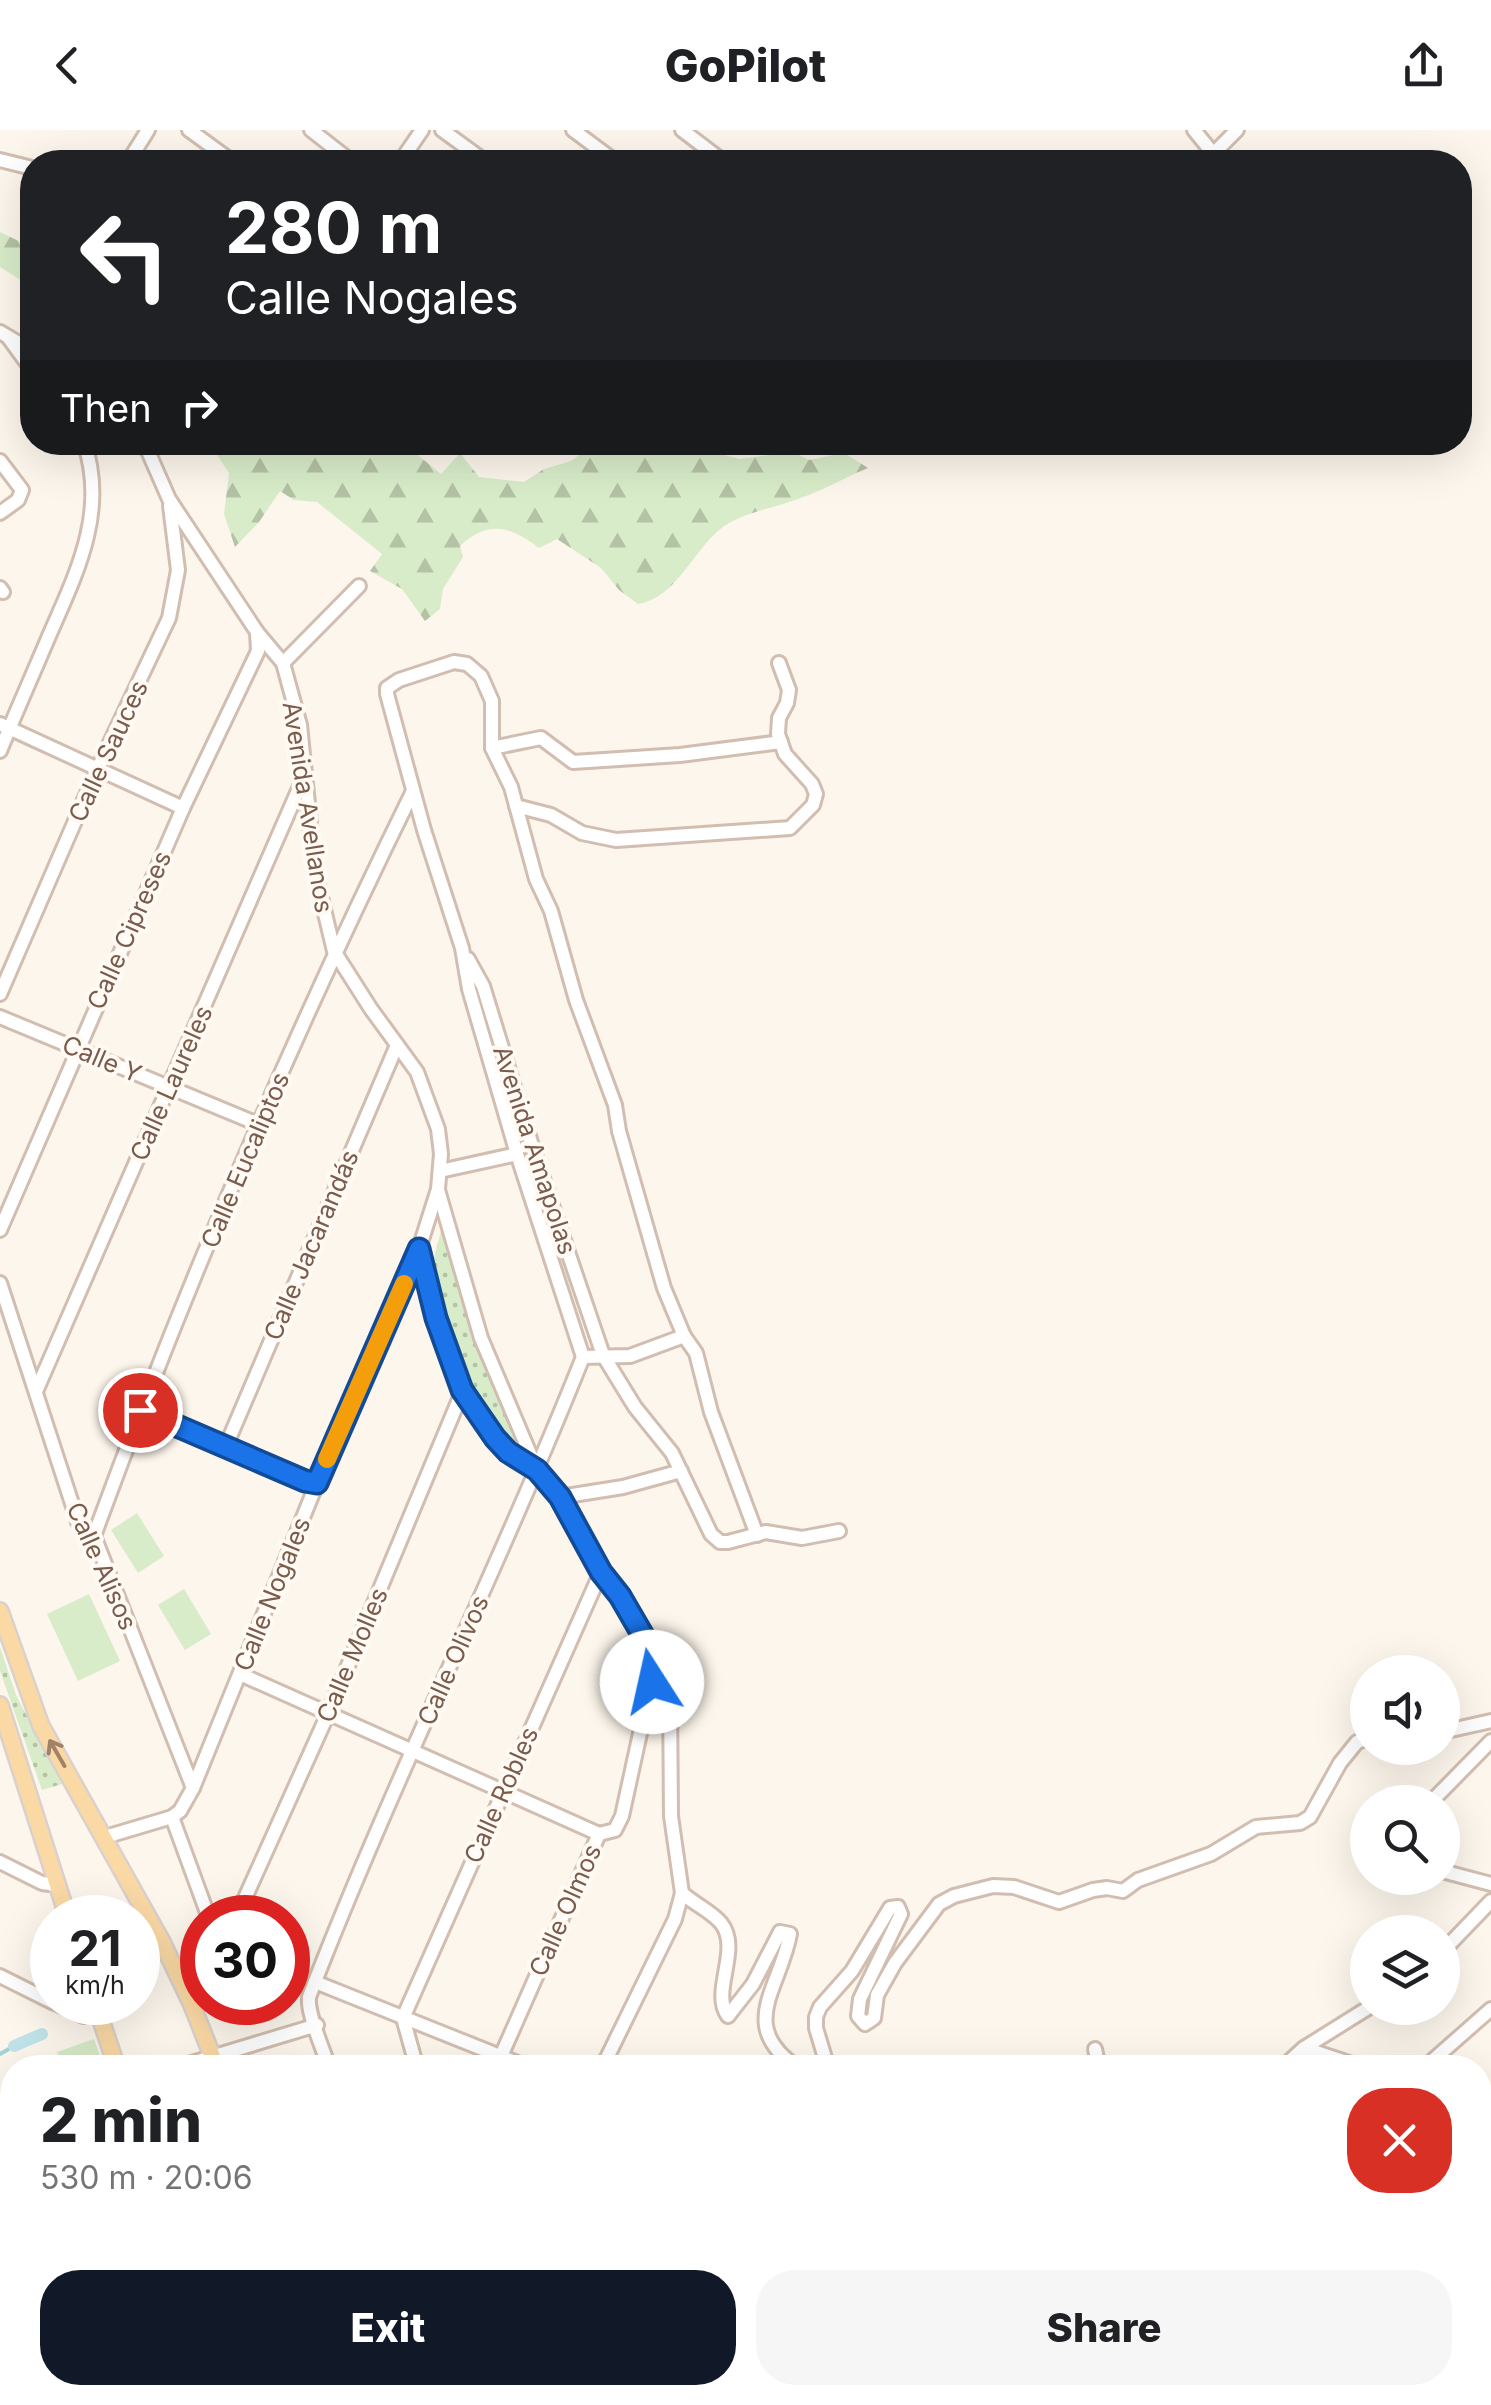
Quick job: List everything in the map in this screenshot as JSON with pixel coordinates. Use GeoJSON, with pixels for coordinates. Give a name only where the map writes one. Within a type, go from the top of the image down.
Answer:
{"type":"FeatureCollection","features":[{"type":"Feature","properties":{"kind":"main road"},"geometry":{"type":"LineString","coordinates":[[0,1611],[36,1715],[180,1973]]}},
{"type":"Feature","properties":{"kind":"main road"},"geometry":{"type":"LineString","coordinates":[[0,1706],[60,1895]]}},
{"type":"Feature","properties":{"kind":"main road"},"geometry":{"type":"LineString","coordinates":[[103,2025],[113,2055]]}},
{"type":"Feature","properties":{"kind":"main road"},"geometry":{"type":"LineString","coordinates":[[204,2025],[214,2055]]}},
{"type":"Feature","properties":{"kind":"street"},"geometry":{"type":"LineString","coordinates":[[189,130],[216,150]]}},
{"type":"Feature","properties":{"kind":"street"},"geometry":{"type":"LineString","coordinates":[[311,130],[337,150]]}},
{"type":"Feature","properties":{"kind":"street"},"geometry":{"type":"LineString","coordinates":[[442,130],[470,150]]}},
{"type":"Feature","properties":{"kind":"street"},"geometry":{"type":"LineString","coordinates":[[573,130],[600,150]]}},
{"type":"Feature","properties":{"kind":"street"},"geometry":{"type":"LineString","coordinates":[[682,130],[708,150]]}},
{"type":"Feature","properties":{"kind":"street"},"geometry":{"type":"LineString","coordinates":[[1194,130],[1210,150]]}},
{"type":"Feature","properties":{"kind":"street"},"geometry":{"type":"LineString","coordinates":[[4,334],[20,355]]}},
{"type":"Feature","properties":{"kind":"street"},"geometry":{"type":"LineString","coordinates":[[0,751],[5,726],[85,555],[93,486],[87,455]]}},
{"type":"Feature","properties":{"kind":"street","name":"Avenida Avellanos"},"geometry":{"type":"LineString","coordinates":[[150,455],[169,499],[257,632],[283,663],[300,725],[315,872],[334,951],[417,1072],[438,1129],[438,1189],[419,1249]]}},
{"type":"Feature","properties":{"kind":"street"},"geometry":{"type":"LineString","coordinates":[[0,461],[20,486],[18,500],[0,513]]}},
{"type":"Feature","properties":{"kind":"street","name":"Calle Sauces"},"geometry":{"type":"LineString","coordinates":[[0,994],[98,768],[169,618],[178,570],[169,499]]}},
{"type":"Feature","properties":{"kind":"street"},"geometry":{"type":"LineString","coordinates":[[283,663],[359,586]]}},
{"type":"Feature","properties":{"kind":"street","name":"Calle Cipreses"},"geometry":{"type":"LineString","coordinates":[[0,1230],[183,808],[258,651],[257,632]]}},
{"type":"Feature","properties":{"kind":"street","name":"Avenida Amapolas"},"geometry":{"type":"LineString","coordinates":[[492,748],[492,701],[474,668],[461,662],[447,663],[387,688],[517,1154],[583,1357]]}},
{"type":"Feature","properties":{"kind":"street"},"geometry":{"type":"LineString","coordinates":[[516,806],[551,815],[582,833],[616,840],[782,830],[800,820],[813,805],[816,794],[812,784],[784,754],[778,724],[789,690],[780,663]]}},
{"type":"Feature","properties":{"kind":"street"},"geometry":{"type":"LineString","coordinates":[[5,726],[183,808]]}},
{"type":"Feature","properties":{"kind":"street"},"geometry":{"type":"LineString","coordinates":[[781,742],[680,755],[573,762],[541,738],[492,748],[516,806],[576,1000],[615,1105],[664,1288],[684,1336],[696,1353],[711,1412],[757,1535],[766,1532],[810,1538],[839,1532]]}},
{"type":"Feature","properties":{"kind":"street","name":"Calle Laureles"},"geometry":{"type":"LineString","coordinates":[[37,1388],[304,776]]}},
{"type":"Feature","properties":{"kind":"street","name":"Calle Eucaliptos"},"geometry":{"type":"LineString","coordinates":[[94,1536],[140,1410],[334,951],[413,791]]}},
{"type":"Feature","properties":{"kind":"street","name":"Avenida Amapolas"},"geometry":{"type":"LineString","coordinates":[[462,948],[483,986],[603,1355],[681,1471],[715,1539],[728,1542],[757,1535]]}},
{"type":"Feature","properties":{"kind":"street","name":"Calle Y"},"geometry":{"type":"LineString","coordinates":[[0,1017],[260,1124]]}},
{"type":"Feature","properties":{"kind":"street","name":"Calle Jacarandás"},"geometry":{"type":"LineString","coordinates":[[226,1446],[397,1045]]}},
{"type":"Feature","properties":{"kind":"street"},"geometry":{"type":"LineString","coordinates":[[440,1171],[517,1154]]}},
{"type":"Feature","properties":{"kind":"street"},"geometry":{"type":"LineString","coordinates":[[438,1189],[481,1338],[537,1470],[560,1497],[601,1572],[620,1596],[656,1658],[670,1692],[671,1816],[682,1894],[675,1918],[608,2055]]}},
{"type":"Feature","properties":{"kind":"street"},"geometry":{"type":"LineString","coordinates":[[419,1249],[436,1318],[462,1390],[508,1452],[537,1470]]}},
{"type":"Feature","properties":{"kind":"street","name":"Calle Nogales"},"geometry":{"type":"LineString","coordinates":[[172,1817],[193,1788],[317,1483],[419,1249]]}},
{"type":"Feature","properties":{"kind":"street","name":"Calle Alisos"},"geometry":{"type":"LineString","coordinates":[[0,1284],[78,1522],[94,1536],[193,1788]]}},
{"type":"Feature","properties":{"kind":"street"},"geometry":{"type":"LineString","coordinates":[[583,1357],[630,1356],[684,1336]]}},
{"type":"Feature","properties":{"kind":"street","name":"Calle Olivos"},"geometry":{"type":"LineString","coordinates":[[315,1982],[583,1357]]}},
{"type":"Feature","properties":{"kind":"street","name":"Calle Molles"},"geometry":{"type":"LineString","coordinates":[[246,1895],[327,1716],[462,1390]]}},
{"type":"Feature","properties":{"kind":"street"},"geometry":{"type":"LineString","coordinates":[[140,1410],[317,1483]]}},
{"type":"Feature","properties":{"kind":"street"},"geometry":{"type":"LineString","coordinates":[[560,1497],[624,1487],[681,1471]]}},
{"type":"Feature","properties":{"kind":"street","name":"Calle Robles"},"geometry":{"type":"LineString","coordinates":[[403,2018],[601,1572]]}},
{"type":"Feature","properties":{"kind":"street","name":"Calle Olmos"},"geometry":{"type":"LineString","coordinates":[[502,2054],[599,1834],[614,1830],[622,1816],[656,1658]]}},
{"type":"Feature","properties":{"kind":"street"},"geometry":{"type":"LineString","coordinates":[[240,1674],[599,1834]]}},
{"type":"Feature","properties":{"kind":"street"},"geometry":{"type":"LineString","coordinates":[[1460,1728],[1491,1721]]}},
{"type":"Feature","properties":{"kind":"street"},"geometry":{"type":"LineString","coordinates":[[1448,1785],[1491,1741]]}},
{"type":"Feature","properties":{"kind":"street"},"geometry":{"type":"LineString","coordinates":[[825,2055],[816,2017],[852,1971],[890,1908],[898,1907],[901,1914],[860,1999],[858,2016],[865,2024],[872,2022],[877,1994],[895,1964],[939,1904],[993,1886],[1014,1886],[1059,1902],[1107,1888],[1123,1890],[1138,1880],[1211,1854],[1256,1827],[1300,1823],[1318,1806],[1350,1749]]}},
{"type":"Feature","properties":{"kind":"street"},"geometry":{"type":"LineString","coordinates":[[105,1838],[172,1817],[201,1895]]}},
{"type":"Feature","properties":{"kind":"street"},"geometry":{"type":"LineString","coordinates":[[0,1862],[42,1883],[57,1885]]}},
{"type":"Feature","properties":{"kind":"street"},"geometry":{"type":"LineString","coordinates":[[1460,1876],[1491,1884]]}},
{"type":"Feature","properties":{"kind":"street"},"geometry":{"type":"LineString","coordinates":[[682,1894],[724,1928],[728,1943],[723,2005],[728,2016],[753,1984],[780,1932],[790,1934],[764,2017],[771,2044],[780,2055]]}},
{"type":"Feature","properties":{"kind":"street"},"geometry":{"type":"LineString","coordinates":[[1460,1933],[1491,1901]]}},
{"type":"Feature","properties":{"kind":"street"},"geometry":{"type":"LineString","coordinates":[[0,1976],[30,1991]]}},
{"type":"Feature","properties":{"kind":"street"},"geometry":{"type":"LineString","coordinates":[[325,2055],[308,2009],[315,1982],[502,2054]]}},
{"type":"Feature","properties":{"kind":"street"},"geometry":{"type":"LineString","coordinates":[[1439,2055],[1491,2009]]}},
{"type":"Feature","properties":{"kind":"street"},"geometry":{"type":"LineString","coordinates":[[403,2018],[414,2055]]}},
{"type":"Feature","properties":{"kind":"street"},"geometry":{"type":"LineString","coordinates":[[1296,2055],[1350,2019]]}},
{"type":"Feature","properties":{"kind":"street"},"geometry":{"type":"LineString","coordinates":[[235,2055],[316,2025]]}},
{"type":"Feature","properties":{"kind":"street"},"geometry":{"type":"LineString","coordinates":[[1304,2048],[1325,2055]]}},
{"type":"Feature","properties":{"kind":"street"},"geometry":{"type":"LineString","coordinates":[[1095,2049],[1096,2055]]}},
{"type":"Feature","properties":{"kind":"green space"},"geometry":{"type":"Polygon","coordinates":[[[0,232],[20,242],[20,280],[0,267],[0,232]]]}},
{"type":"Feature","properties":{"kind":"green space"},"geometry":{"type":"Polygon","coordinates":[[[217,455],[418,455],[441,474],[462,455],[479,477],[524,482],[579,455],[724,455],[740,459],[799,455],[809,460],[847,455],[868,468],[809,495],[731,522],[712,536],[664,593],[638,604],[619,590],[601,568],[557,539],[539,548],[509,531],[481,532],[460,546],[463,557],[443,589],[440,609],[425,621],[402,589],[370,571],[382,554],[317,502],[294,500],[280,491],[259,522],[235,547],[224,514],[229,473],[217,455]]]}},
{"type":"Feature","properties":{"kind":"green space"},"geometry":{"type":"Polygon","coordinates":[[[441,1231],[477,1348],[523,1454],[492,1422],[450,1342],[433,1270],[441,1231]]]}},
{"type":"Feature","properties":{"kind":"green space"},"geometry":{"type":"Polygon","coordinates":[[[137,1513],[164,1556],[138,1573],[111,1530],[137,1513]]]}},
{"type":"Feature","properties":{"kind":"green space"},"geometry":{"type":"Polygon","coordinates":[[[184,1589],[211,1634],[185,1650],[158,1605],[184,1589]]]}},
{"type":"Feature","properties":{"kind":"green space"},"geometry":{"type":"Polygon","coordinates":[[[89,1594],[120,1661],[78,1681],[47,1614],[89,1594]]]}},
{"type":"Feature","properties":{"kind":"green space"},"geometry":{"type":"Polygon","coordinates":[[[0,1647],[16,1695],[62,1784],[42,1790],[0,1671],[0,1647]]]}},
{"type":"Feature","properties":{"kind":"green space"},"geometry":{"type":"Polygon","coordinates":[[[94,2039],[100,2055],[58,2055],[57,2052],[94,2039]]]}},
{"type":"Feature","properties":{"kind":"waterway"},"geometry":{"type":"LineString","coordinates":[[14,2046],[42,2034]]}},
{"type":"Feature","properties":{"kind":"waterway"},"geometry":{"type":"LineString","coordinates":[[0,2054],[14,2046]]}},
{"type":"Feature","properties":{"kind":"slow traffic"},"geometry":{"type":"LineString","coordinates":[[327,1459],[404,1284]]}},
{"type":"Feature","properties":{"kind":"route"},"geometry":{"type":"LineString","coordinates":[[140,1410],[317,1483],[419,1249],[436,1318],[462,1390],[495,1438],[508,1452],[537,1470],[560,1497],[601,1572],[620,1596],[656,1658],[652,1682]]}}]}
